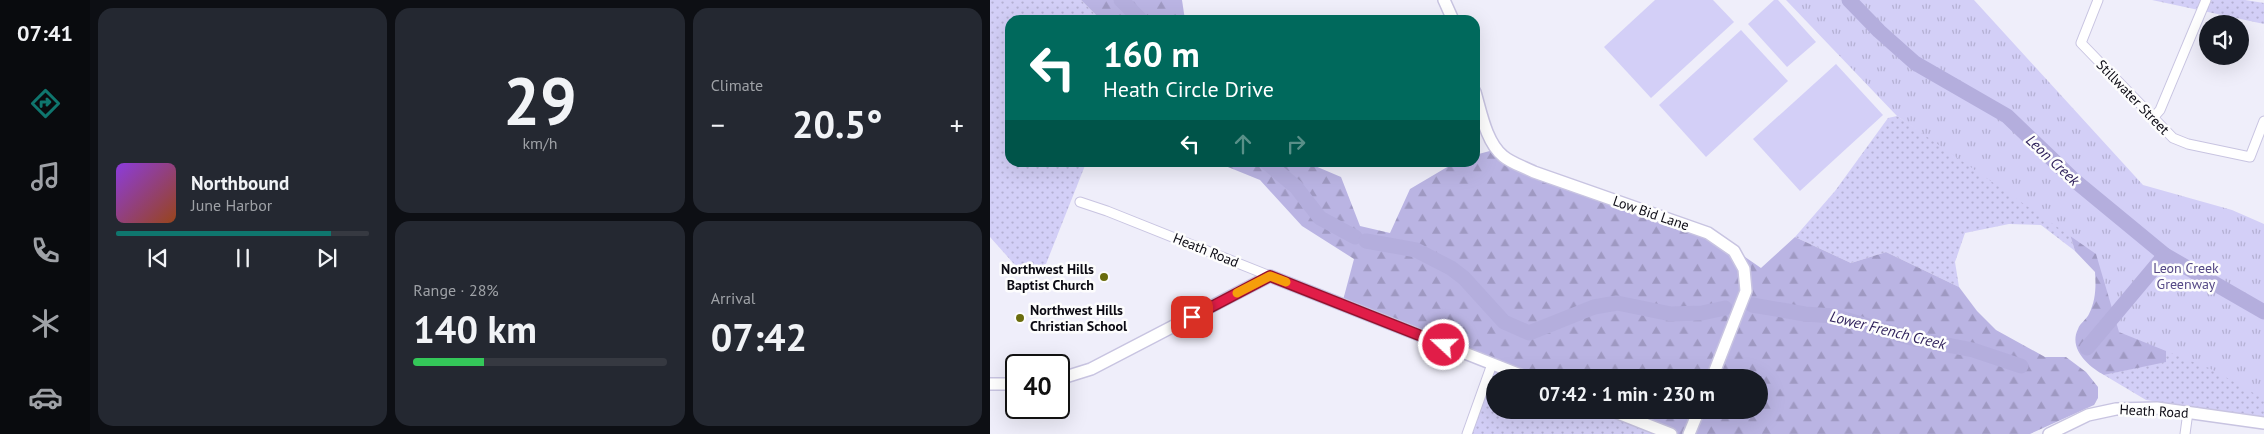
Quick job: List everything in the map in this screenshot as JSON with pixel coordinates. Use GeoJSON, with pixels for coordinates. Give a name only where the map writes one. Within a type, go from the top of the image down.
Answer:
{"type":"FeatureCollection","features":[{"type":"Feature","properties":{"kind":"street"},"geometry":{"type":"LineString","coordinates":[[1444,0],[1452,15]]}},
{"type":"Feature","properties":{"kind":"street","name":"Stillwater Street"},"geometry":{"type":"LineString","coordinates":[[2098,0],[2081,43],[2165,132],[2183,142],[2250,157],[2264,122]]}},
{"type":"Feature","properties":{"kind":"street"},"geometry":{"type":"LineString","coordinates":[[2152,118],[2160,110],[2206,0]]}},
{"type":"Feature","properties":{"kind":"street","name":"Low Bid Lane"},"geometry":{"type":"LineString","coordinates":[[1480,106],[1492,141],[1502,155],[1510,161],[1534,172],[1708,233],[1734,251],[1744,268],[1746,291],[1716,369]]}},
{"type":"Feature","properties":{"kind":"street","name":"Heath Road"},"geometry":{"type":"LineString","coordinates":[[1080,202],[1107,211],[1505,369]]}},
{"type":"Feature","properties":{"kind":"street"},"geometry":{"type":"LineString","coordinates":[[1070,376],[1091,369],[1270,276]]}},
{"type":"Feature","properties":{"kind":"street"},"geometry":{"type":"LineString","coordinates":[[1467,434],[1492,364]]}},
{"type":"Feature","properties":{"kind":"street"},"geometry":{"type":"LineString","coordinates":[[990,384],[1005,384]]}},
{"type":"Feature","properties":{"kind":"street","name":"Heath Road"},"geometry":{"type":"LineString","coordinates":[[2050,434],[2073,421],[2103,410],[2157,408],[2264,423]]}},
{"type":"Feature","properties":{"kind":"street"},"geometry":{"type":"LineString","coordinates":[[2185,434],[2188,412]]}},
{"type":"Feature","properties":{"kind":"street"},"geometry":{"type":"LineString","coordinates":[[1633,419],[1671,434]]}},
{"type":"Feature","properties":{"kind":"street"},"geometry":{"type":"LineString","coordinates":[[1690,434],[1696,419]]}},
{"type":"Feature","properties":{"kind":"green space"},"geometry":{"type":"Polygon","coordinates":[[[990,0],[1081,0],[1096,15],[1005,15],[1005,167],[1084,167],[1046,264],[1023,274],[990,237],[990,0]]]}},
{"type":"Feature","properties":{"kind":"green space"},"geometry":{"type":"Polygon","coordinates":[[[1081,0],[1182,0],[1184,15],[1096,15],[1081,0]]]}},
{"type":"Feature","properties":{"kind":"green space"},"geometry":{"type":"Polygon","coordinates":[[[1655,0],[1713,0],[1734,22],[1651,98],[1604,47],[1655,0]]]}},
{"type":"Feature","properties":{"kind":"green space"},"geometry":{"type":"Polygon","coordinates":[[[1774,0],[1778,0],[1816,42],[1787,67],[1748,24],[1774,0]]]}},
{"type":"Feature","properties":{"kind":"green space","name":"Leon Creek Greenway"},"geometry":{"type":"Polygon","coordinates":[[[1786,0],[1974,0],[2143,185],[2232,210],[2264,224],[2264,399],[2213,370],[2119,332],[2096,254],[1897,116],[1786,0]]]}},
{"type":"Feature","properties":{"kind":"green space"},"geometry":{"type":"Polygon","coordinates":[[[2152,0],[2245,0],[2264,3],[2264,24],[2249,21],[2249,15],[2222,15],[2152,0]]]}},
{"type":"Feature","properties":{"kind":"green space"},"geometry":{"type":"Polygon","coordinates":[[[1741,30],[1788,81],[1706,157],[1659,105],[1741,30]]]}},
{"type":"Feature","properties":{"kind":"green space"},"geometry":{"type":"Polygon","coordinates":[[[1836,64],[1883,115],[1800,191],[1753,139],[1836,64]]]}},
{"type":"Feature","properties":{"kind":"green space"},"geometry":{"type":"Polygon","coordinates":[[[1897,116],[2068,228],[2075,251],[2041,225],[2009,224],[1965,233],[1955,262],[1959,287],[1886,252],[1851,263],[1795,237],[1835,191],[1888,118],[1897,116]]]}},
{"type":"Feature","properties":{"kind":"green space"},"geometry":{"type":"Polygon","coordinates":[[[1497,149],[1502,155],[1719,239],[1761,268],[1795,237],[1851,263],[1886,252],[1959,287],[1977,311],[1996,330],[2045,357],[2066,357],[2086,372],[2098,387],[2098,398],[2094,405],[2030,434],[1671,434],[1633,419],[1768,419],[1768,369],[1508,369],[1342,304],[1354,259],[1302,226],[1260,180],[1228,167],[1317,167],[1341,177],[1360,226],[1390,233],[1410,189],[1447,167],[1480,167],[1480,154],[1497,149]]]}},
{"type":"Feature","properties":{"kind":"green space"},"geometry":{"type":"Polygon","coordinates":[[[2081,218],[2166,347],[2166,362],[2104,375],[2092,367],[2078,350],[2076,336],[2079,327],[2091,309],[2095,288],[2095,272],[2075,251],[2068,228],[2081,218]]]}},
{"type":"Feature","properties":{"kind":"green space"},"geometry":{"type":"Polygon","coordinates":[[[2264,341],[2264,418],[2146,400],[2104,375],[2166,361],[2166,347],[2264,341]]]}},
{"type":"Feature","properties":{"kind":"green space"},"geometry":{"type":"Polygon","coordinates":[[[1492,364],[1506,369],[1490,369],[1492,364]]]}},
{"type":"Feature","properties":{"kind":"green space"},"geometry":{"type":"Polygon","coordinates":[[[1486,381],[1486,419],[1633,419],[1671,434],[1467,434],[1486,381]]]}},
{"type":"Feature","properties":{"kind":"waterway","name":"Lower French Creek"},"geometry":{"type":"LineString","coordinates":[[1121,0],[1136,15]]}},
{"type":"Feature","properties":{"kind":"waterway","name":"Leon Creek"},"geometry":{"type":"LineString","coordinates":[[1849,0],[1879,31],[1915,63],[2007,116],[2074,180],[2165,255],[2264,312]]}},
{"type":"Feature","properties":{"kind":"waterway","name":"Lower French Creek"},"geometry":{"type":"LineString","coordinates":[[1272,167],[1296,187],[1320,218],[1355,237]]}},
{"type":"Feature","properties":{"kind":"waterway","name":"Lower French Creek"},"geometry":{"type":"LineString","coordinates":[[1366,241],[1416,250],[1451,268],[1464,278],[1504,322],[1529,333],[1594,307],[1617,303],[1671,314],[1702,313],[1725,308]]}},
{"type":"Feature","properties":{"kind":"waterway","name":"Lower French Creek"},"geometry":{"type":"LineString","coordinates":[[2087,348],[2165,255]]}},
{"type":"Feature","properties":{"kind":"waterway","name":"Lower French Creek"},"geometry":{"type":"LineString","coordinates":[[1752,305],[1805,314],[1833,316],[1911,338],[1973,350],[2021,366]]}},
{"type":"Feature","properties":{"kind":"slow traffic"},"geometry":{"type":"LineString","coordinates":[[1237,293],[1270,276],[1286,282]]}},
{"type":"Feature","properties":{"kind":"place","name":"Northwest Hills Baptist Church"},"geometry":{"type":"Point","coordinates":[1104,277]}},
{"type":"Feature","properties":{"kind":"place","name":"Northwest Hills Christian School"},"geometry":{"type":"Point","coordinates":[1020,318]}},
{"type":"Feature","properties":{"kind":"route"},"geometry":{"type":"LineString","coordinates":[[1192,317],[1270,276],[1444,345]]}}]}
